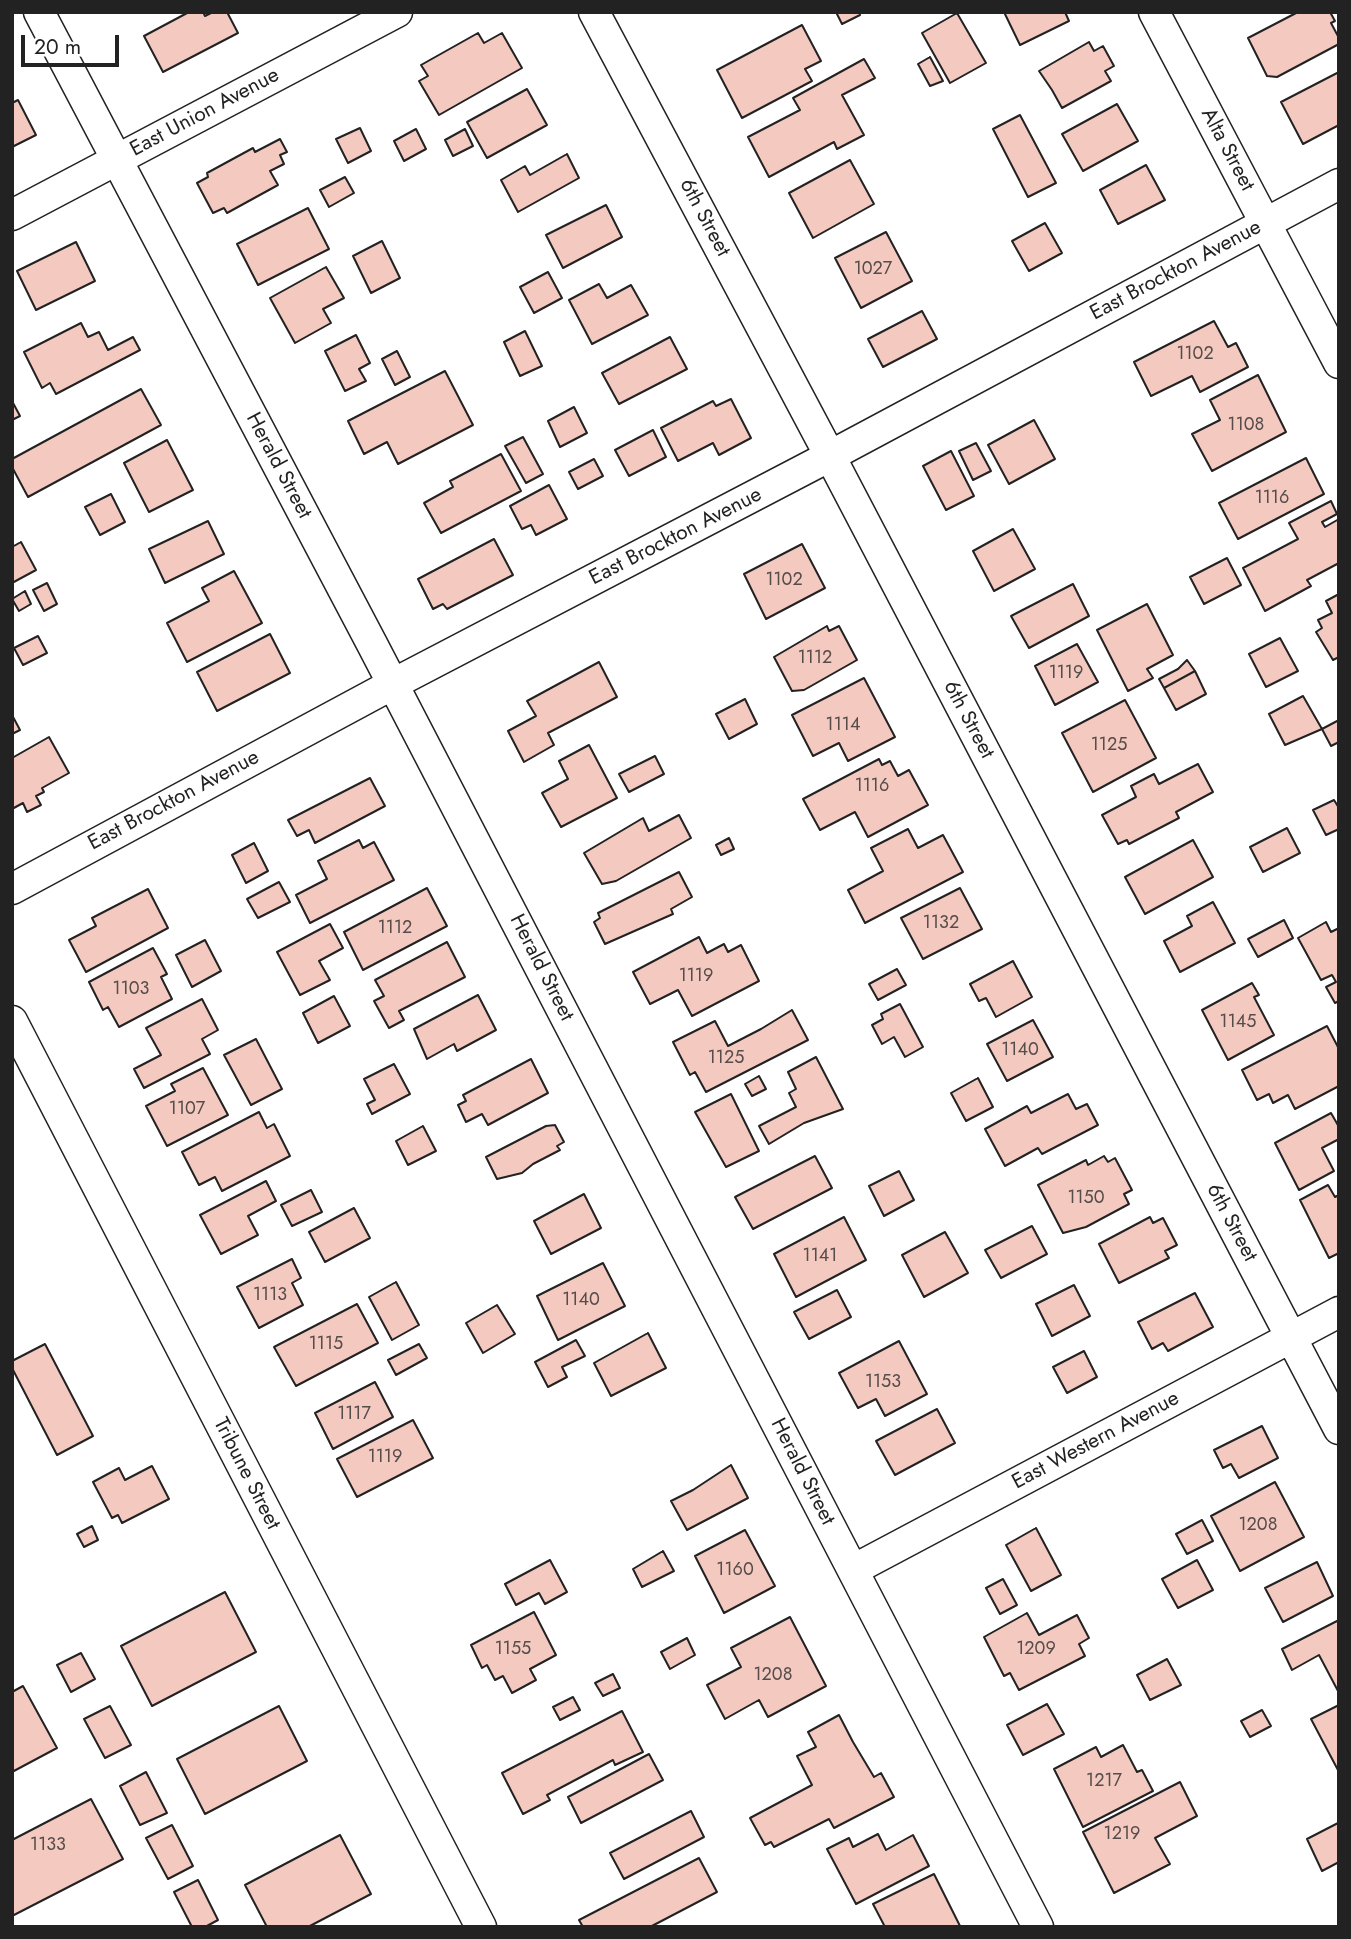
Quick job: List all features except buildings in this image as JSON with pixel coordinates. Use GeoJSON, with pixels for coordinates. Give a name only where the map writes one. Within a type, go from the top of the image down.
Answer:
{"type":"FeatureCollection","features":[{"type":"Feature","properties":{"kind":"street","name":"Herald Street"},"geometry":{"type":"LineString","coordinates":[[39,12],[393,684],[1038,1927]]}},
{"type":"Feature","properties":{"kind":"street","name":"East Union Avenue"},"geometry":{"type":"LineString","coordinates":[[12,215],[397,12]]}},
{"type":"Feature","properties":{"kind":"street","name":"6th Street"},"geometry":{"type":"LineString","coordinates":[[594,12],[830,456],[1339,1429]]}},
{"type":"Feature","properties":{"kind":"street","name":"Alta Street"},"geometry":{"type":"LineString","coordinates":[[1154,12],[1339,363]]}},
{"type":"Feature","properties":{"kind":"street","name":"East Brockton Avenue"},"geometry":{"type":"LineString","coordinates":[[12,889],[393,684],[830,456],[1339,184]]}},
{"type":"Feature","properties":{"kind":"street","name":"Tribune Street"},"geometry":{"type":"LineString","coordinates":[[12,1020],[481,1927]]}},
{"type":"Feature","properties":{"kind":"street","name":"East Western Avenue"},"geometry":{"type":"LineString","coordinates":[[853,1570],[1339,1312]]}}]}
